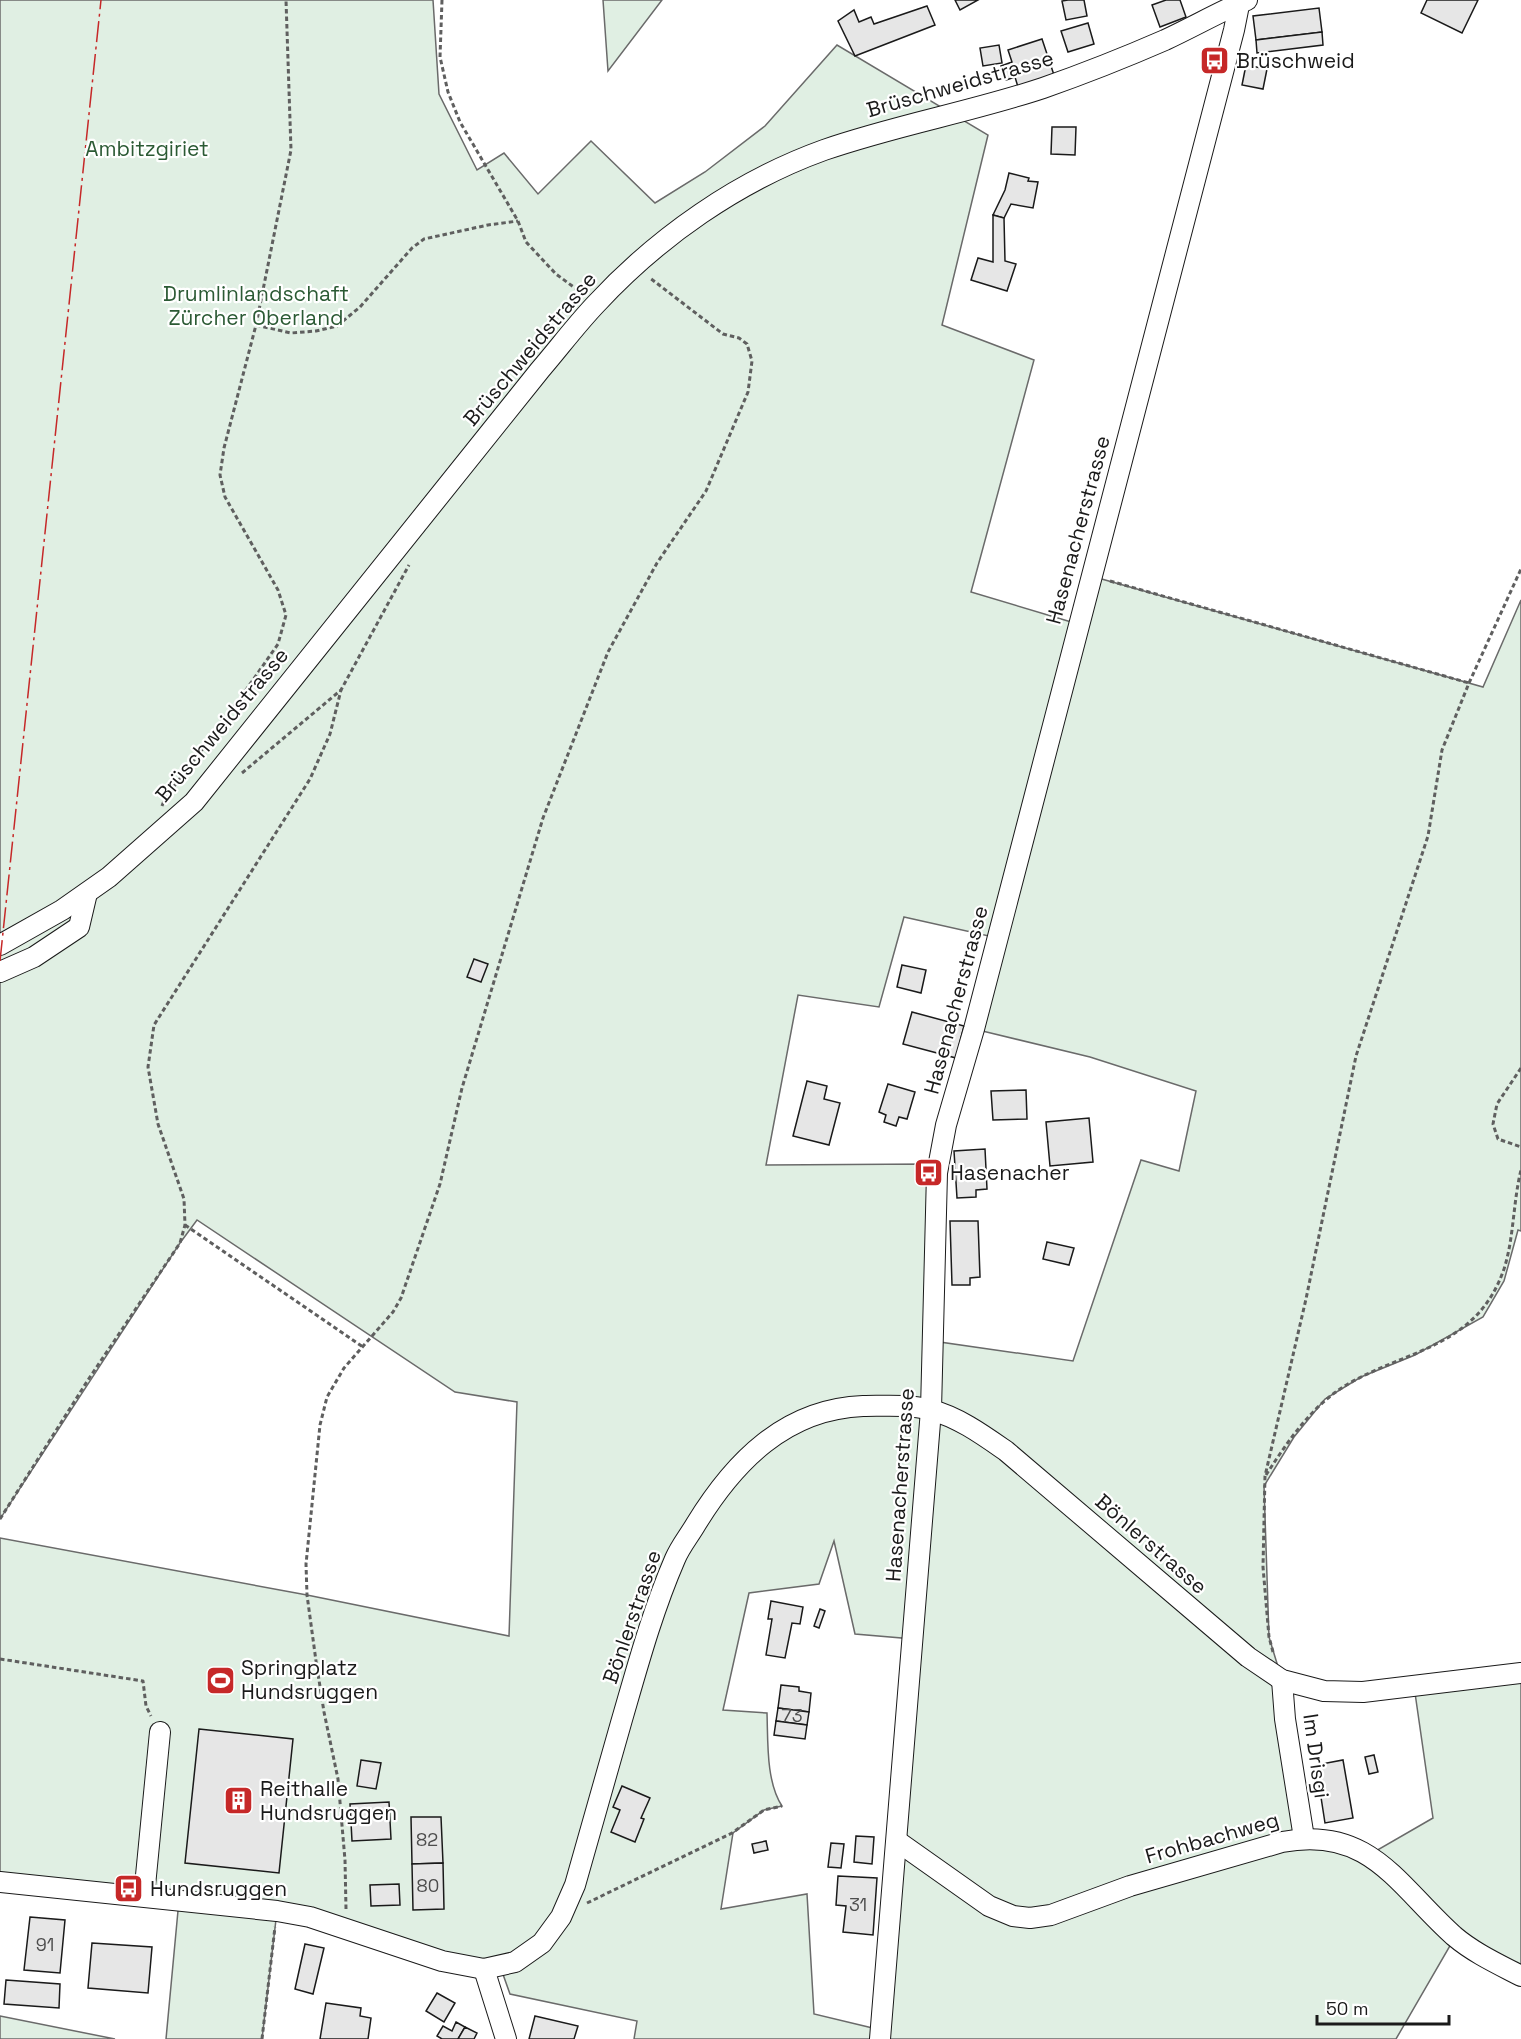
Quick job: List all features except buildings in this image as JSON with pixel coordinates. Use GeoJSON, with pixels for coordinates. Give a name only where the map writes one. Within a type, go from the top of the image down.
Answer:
{"type":"FeatureCollection","features":[{"type":"Feature","properties":{"kind":"street","name":"Brüschweidstrasse"},"geometry":{"type":"LineString","coordinates":[[0,945],[62,910],[109,878],[194,802],[540,370],[596,304],[670,236],[722,200],[799,160],[868,136],[997,102],[1044,87],[1164,40],[1242,1]]}},
{"type":"Feature","properties":{"kind":"street","name":"Hasenacherstrasse"},"geometry":{"type":"LineString","coordinates":[[880,2039],[931,1410],[935,1195],[939,1163],[946,1125],[974,1029],[1242,1]]}},
{"type":"Feature","properties":{"kind":"street"},"geometry":{"type":"LineString","coordinates":[[0,972],[34,957],[79,927],[87,892]]}},
{"type":"Feature","properties":{"kind":"street","name":"Bönlerstrasse"},"geometry":{"type":"LineString","coordinates":[[0,1882],[277,1911],[310,1917],[442,1961],[484,1969],[515,1962],[542,1943],[561,1917],[574,1885],[648,1630],[676,1557],[713,1496],[753,1452],[782,1430],[815,1413],[847,1407],[897,1405],[931,1410],[952,1418],[981,1434],[1006,1451],[1248,1658],[1282,1680],[1324,1691],[1363,1692],[1521,1673]]}},
{"type":"Feature","properties":{"kind":"street","name":"Im Drisgi"},"geometry":{"type":"LineString","coordinates":[[1282,1680],[1285,1719],[1304,1838]]}},
{"type":"Feature","properties":{"kind":"street"},"geometry":{"type":"LineString","coordinates":[[144,1896],[160,1732]]}},
{"type":"Feature","properties":{"kind":"street","name":"Frohbachweg"},"geometry":{"type":"LineString","coordinates":[[897,1841],[989,1906],[1013,1916],[1030,1918],[1051,1915],[1130,1886],[1282,1842],[1304,1838],[1331,1841],[1370,1855],[1455,1937],[1521,1976]]}},
{"type":"Feature","properties":{"kind":"street"},"geometry":{"type":"LineString","coordinates":[[484,1969],[506,2039]]}},
{"type":"Feature","properties":{"kind":"path"},"geometry":{"type":"LineString","coordinates":[[161,807],[165,798],[225,720],[278,644],[286,615],[278,590],[225,497],[220,475],[224,448],[256,325],[291,150],[286,0]]}},
{"type":"Feature","properties":{"kind":"path"},"geometry":{"type":"LineString","coordinates":[[442,0],[440,57],[448,92],[460,122],[518,221],[526,242],[556,274],[596,304]]}},
{"type":"Feature","properties":{"kind":"path"},"geometry":{"type":"LineString","coordinates":[[256,325],[291,333],[337,327],[360,307],[412,248],[424,239],[518,221]]}},
{"type":"Feature","properties":{"kind":"path"},"geometry":{"type":"LineString","coordinates":[[344,1929],[345,1860],[338,1779],[324,1712],[307,1594],[306,1564],[320,1425],[327,1397],[344,1368],[393,1312],[401,1298],[440,1184],[462,1088],[543,818],[608,652],[657,563],[706,491],[748,392],[753,361],[747,344],[739,338],[723,334],[653,282],[637,264]]}},
{"type":"Feature","properties":{"kind":"path"},"geometry":{"type":"LineString","coordinates":[[0,1519],[88,1380],[180,1243],[185,1225],[184,1199],[158,1124],[148,1067],[154,1024],[310,779],[330,734],[341,690],[411,562]]}},
{"type":"Feature","properties":{"kind":"path"},"geometry":{"type":"LineString","coordinates":[[1282,1680],[1269,1637],[1263,1567],[1265,1476],[1306,1299],[1356,1056],[1428,836],[1442,750],[1469,683],[1521,569]]}},
{"type":"Feature","properties":{"kind":"path"},"geometry":{"type":"LineString","coordinates":[[1091,576],[1469,683]]}},
{"type":"Feature","properties":{"kind":"path"},"geometry":{"type":"LineString","coordinates":[[237,776],[246,771],[341,690]]}},
{"type":"Feature","properties":{"kind":"path"},"geometry":{"type":"LineString","coordinates":[[1521,1068],[1497,1104],[1493,1124],[1498,1139],[1521,1147]]}},
{"type":"Feature","properties":{"kind":"path"},"geometry":{"type":"LineString","coordinates":[[1265,1476],[1293,1436],[1325,1401],[1348,1384],[1452,1337],[1480,1313],[1504,1269],[1521,1170]]}},
{"type":"Feature","properties":{"kind":"path"},"geometry":{"type":"LineString","coordinates":[[185,1225],[363,1347]]}},
{"type":"Feature","properties":{"kind":"path"},"geometry":{"type":"LineString","coordinates":[[0,1659],[143,1681],[146,1706],[160,1732]]}},
{"type":"Feature","properties":{"kind":"path"},"geometry":{"type":"LineString","coordinates":[[561,1917],[732,1833],[764,1810],[782,1806]]}},
{"type":"Feature","properties":{"kind":"path"},"geometry":{"type":"LineString","coordinates":[[262,2039],[277,1911]]}},
{"type":"Feature","properties":{"kind":"green space"},"geometry":{"type":"Polygon","coordinates":[[[0,0],[433,0],[439,94],[477,170],[504,153],[538,194],[591,141],[655,203],[705,172],[765,126],[837,45],[988,135],[942,325],[1034,360],[971,592],[1078,624],[1091,576],[1483,687],[1521,600],[1521,1231],[1518,1230],[1504,1281],[1483,1317],[1415,1355],[1361,1377],[1325,1399],[1294,1437],[1264,1486],[1269,1637],[1282,1680],[1304,1838],[1369,1855],[1433,1818],[1414,1686],[1521,1673],[1521,1976],[1455,1937],[1396,2039],[634,2039],[637,2021],[510,1994],[500,1966],[277,1911],[262,2039],[166,2039],[179,1900],[0,1882],[0,1538],[307,1595],[509,1636],[517,1402],[455,1392],[197,1220],[0,1519],[0,0]],[[904,917],[879,1007],[798,995],[766,1165],[929,1164],[933,1341],[1073,1361],[1141,1160],[1179,1171],[1196,1091],[1090,1057],[974,1029],[998,938],[904,917]],[[834,1541],[819,1584],[749,1593],[723,1710],[767,1713],[770,1773],[782,1806],[764,1810],[733,1833],[721,1909],[807,1894],[814,2014],[881,2030],[913,1639],[855,1634],[834,1541]]]}},
{"type":"Feature","properties":{"kind":"green space"},"geometry":{"type":"Polygon","coordinates":[[[603,0],[662,0],[608,71],[603,0]]]}},
{"type":"Feature","properties":{"kind":"green space"},"geometry":{"type":"Polygon","coordinates":[[[0,2016],[115,2039],[0,2039],[0,2016]]]}},
{"type":"Feature","properties":{"kind":"power"},"geometry":{"type":"LineString","coordinates":[[0,961],[101,0]]}},
{"type":"Feature","properties":{"kind":"place","name":"Brüschweid"},"geometry":{"type":"Point","coordinates":[1215,61]}},
{"type":"Feature","properties":{"kind":"place","name":"Hasenacher"},"geometry":{"type":"Point","coordinates":[929,1173]}},
{"type":"Feature","properties":{"kind":"place","name":"Springplatz Hundsruggen"},"geometry":{"type":"Point","coordinates":[220,1680]}},
{"type":"Feature","properties":{"kind":"place","name":"Reithalle Hundsruggen"},"geometry":{"type":"Point","coordinates":[239,1801]}},
{"type":"Feature","properties":{"kind":"place","name":"Hundsruggen"},"geometry":{"type":"Point","coordinates":[129,1889]}},
{"type":"Feature","properties":{"kind":"park label","name":"Ambitzgiriet"},"geometry":{"type":"Point","coordinates":[147,149]}},
{"type":"Feature","properties":{"kind":"park label","name":"Drumlinlandschaft Zürcher Oberland"},"geometry":{"type":"Point","coordinates":[256,306]}}]}
